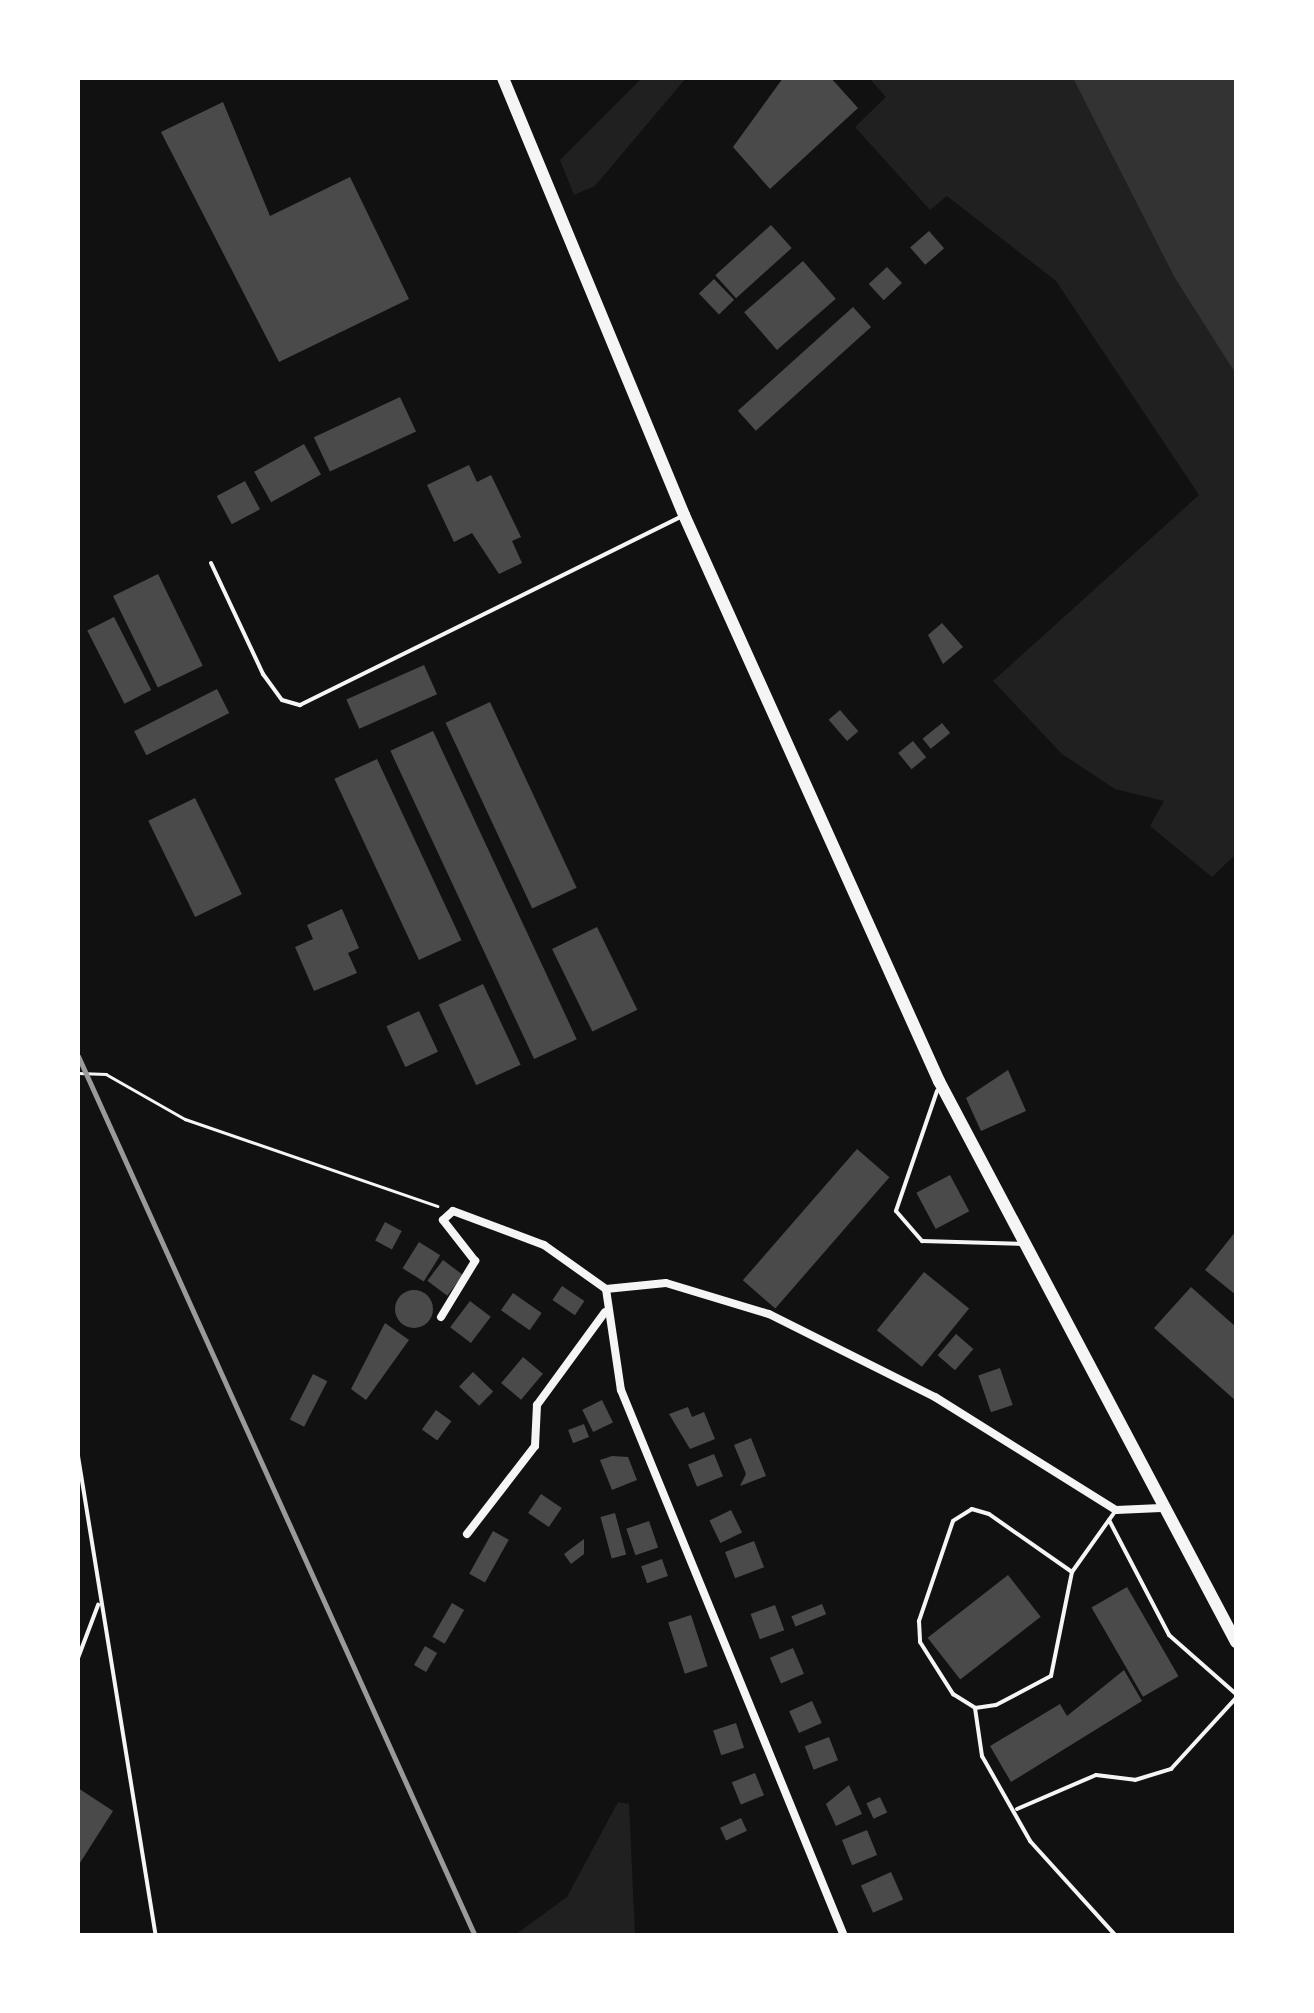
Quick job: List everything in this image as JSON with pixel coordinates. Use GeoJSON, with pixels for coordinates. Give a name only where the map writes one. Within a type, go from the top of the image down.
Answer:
{"type":"FeatureCollection","features":[{"type":"Feature","properties":{"kind":"main road"},"geometry":{"type":"LineString","coordinates":[[503,78],[684,515],[939,1081],[1160,1508],[1236,1642]]}},
{"type":"Feature","properties":{"kind":"street"},"geometry":{"type":"LineString","coordinates":[[441,1317],[475,1261],[443,1220],[453,1211],[544,1245],[606,1289],[666,1283],[769,1314],[935,1396],[1116,1510],[1160,1508]]}},
{"type":"Feature","properties":{"kind":"street"},"geometry":{"type":"LineString","coordinates":[[606,1289],[604,1312],[621,1390],[844,1936]]}},
{"type":"Feature","properties":{"kind":"street"},"geometry":{"type":"LineString","coordinates":[[466,1534],[535,1446],[537,1405],[604,1312]]}},
{"type":"Feature","properties":{"kind":"lane"},"geometry":{"type":"LineString","coordinates":[[211,562],[263,674],[282,700],[300,705],[684,515]]}},
{"type":"Feature","properties":{"kind":"lane"},"geometry":{"type":"LineString","coordinates":[[939,1081],[929,1136],[896,1211],[922,1241],[1021,1244]]}},
{"type":"Feature","properties":{"kind":"lane"},"geometry":{"type":"LineString","coordinates":[[78,1456],[156,1936]]}},
{"type":"Feature","properties":{"kind":"lane"},"geometry":{"type":"LineString","coordinates":[[1072,1572],[989,1514],[972,1509],[953,1521],[920,1642],[953,1694],[975,1708],[982,1756],[1015,1810],[1077,1903],[1116,1936]]}},
{"type":"Feature","properties":{"kind":"lane"},"geometry":{"type":"LineString","coordinates":[[975,1708],[1050,1676],[1072,1572],[1116,1510]]}},
{"type":"Feature","properties":{"kind":"lane"},"geometry":{"type":"LineString","coordinates":[[1015,1810],[1096,1775],[1135,1780],[1171,1769],[1236,1696],[1169,1635],[1109,1520]]}},
{"type":"Feature","properties":{"kind":"lane"},"geometry":{"type":"LineString","coordinates":[[78,1658],[100,1601]]}},
{"type":"Feature","properties":{"kind":"path"},"geometry":{"type":"LineString","coordinates":[[78,1073],[106,1074],[184,1120],[453,1211]]}},
{"type":"Feature","properties":{"kind":"shaded area"},"geometry":{"type":"Polygon","coordinates":[[[642,78],[686,78],[595,186],[574,195],[560,160],[642,78]]]}},
{"type":"Feature","properties":{"kind":"shaded area"},"geometry":{"type":"Polygon","coordinates":[[[869,78],[1073,78],[1236,374],[1236,854],[1212,877],[1150,826],[1164,801],[1115,789],[1062,754],[993,681],[1199,495],[1056,281],[947,196],[930,210],[855,127],[886,97],[869,78]]]}},
{"type":"Feature","properties":{"kind":"shaded area"},"geometry":{"type":"Polygon","coordinates":[[[1073,78],[1236,78],[1236,374],[1175,278],[1073,78]]]}},
{"type":"Feature","properties":{"kind":"shaded area"},"geometry":{"type":"Polygon","coordinates":[[[618,1802],[629,1804],[635,1935],[515,1935],[567,1897],[618,1802]]]}},
{"type":"Feature","properties":{"kind":"building"},"geometry":{"type":"Polygon","coordinates":[[[783,78],[831,78],[858,108],[770,189],[733,147],[783,78]]]}},
{"type":"Feature","properties":{"kind":"building"},"geometry":{"type":"Polygon","coordinates":[[[223,102],[270,216],[350,177],[409,299],[279,362],[161,132],[223,102]]]}},
{"type":"Feature","properties":{"kind":"building"},"geometry":{"type":"Polygon","coordinates":[[[771,225],[792,248],[736,298],[715,275],[771,225]]]}},
{"type":"Feature","properties":{"kind":"building"},"geometry":{"type":"Polygon","coordinates":[[[929,231],[944,248],[925,265],[910,247],[929,231]]]}},
{"type":"Feature","properties":{"kind":"building"},"geometry":{"type":"Polygon","coordinates":[[[803,261],[836,299],[777,350],[744,312],[803,261]]]}},
{"type":"Feature","properties":{"kind":"building"},"geometry":{"type":"Polygon","coordinates":[[[887,267],[902,283],[884,300],[869,284],[887,267]]]}},
{"type":"Feature","properties":{"kind":"building"},"geometry":{"type":"Polygon","coordinates":[[[714,279],[734,300],[719,314],[699,294],[714,279]]]}},
{"type":"Feature","properties":{"kind":"building"},"geometry":{"type":"Polygon","coordinates":[[[853,307],[871,327],[756,431],[738,411],[853,307]]]}},
{"type":"Feature","properties":{"kind":"building"},"geometry":{"type":"Polygon","coordinates":[[[400,397],[416,431],[330,472],[314,437],[400,397]]]}},
{"type":"Feature","properties":{"kind":"building"},"geometry":{"type":"Polygon","coordinates":[[[304,444],[321,475],[271,502],[254,472],[304,444]]]}},
{"type":"Feature","properties":{"kind":"building"},"geometry":{"type":"Polygon","coordinates":[[[469,465],[477,482],[491,475],[521,537],[512,541],[522,563],[499,574],[472,533],[454,542],[427,485],[469,465]]]}},
{"type":"Feature","properties":{"kind":"building"},"geometry":{"type":"Polygon","coordinates":[[[245,481],[260,509],[232,524],[217,496],[245,481]]]}},
{"type":"Feature","properties":{"kind":"building"},"geometry":{"type":"Polygon","coordinates":[[[158,574],[203,666],[158,688],[113,596],[158,574]]]}},
{"type":"Feature","properties":{"kind":"building"},"geometry":{"type":"Polygon","coordinates":[[[114,617],[151,690],[124,704],[87,631],[114,617]]]}},
{"type":"Feature","properties":{"kind":"building"},"geometry":{"type":"Polygon","coordinates":[[[942,623],[963,647],[943,664],[928,635],[942,623]]]}},
{"type":"Feature","properties":{"kind":"building"},"geometry":{"type":"Polygon","coordinates":[[[424,665],[437,694],[359,729],[346,700],[424,665]]]}},
{"type":"Feature","properties":{"kind":"building"},"geometry":{"type":"Polygon","coordinates":[[[217,689],[229,713],[146,755],[134,731],[217,689]]]}},
{"type":"Feature","properties":{"kind":"building"},"geometry":{"type":"Polygon","coordinates":[[[490,702],[577,888],[532,909],[446,723],[490,702]]]}},
{"type":"Feature","properties":{"kind":"building"},"geometry":{"type":"Polygon","coordinates":[[[840,710],[858,731],[847,741],[829,720],[840,710]]]}},
{"type":"Feature","properties":{"kind":"building"},"geometry":{"type":"Polygon","coordinates":[[[942,723],[950,733],[931,749],[923,739],[942,723]]]}},
{"type":"Feature","properties":{"kind":"building"},"geometry":{"type":"Polygon","coordinates":[[[433,731],[577,1039],[534,1059],[390,751],[433,731]]]}},
{"type":"Feature","properties":{"kind":"building"},"geometry":{"type":"Polygon","coordinates":[[[913,741],[926,757],[911,769],[898,753],[913,741]]]}},
{"type":"Feature","properties":{"kind":"building"},"geometry":{"type":"Polygon","coordinates":[[[377,759],[462,940],[419,960],[334,779],[377,759]]]}},
{"type":"Feature","properties":{"kind":"building"},"geometry":{"type":"Polygon","coordinates":[[[195,798],[242,894],[195,917],[148,821],[195,798]]]}},
{"type":"Feature","properties":{"kind":"building"},"geometry":{"type":"Polygon","coordinates":[[[342,909],[359,948],[348,953],[357,973],[314,991],[295,947],[313,939],[307,925],[342,909]]]}},
{"type":"Feature","properties":{"kind":"building"},"geometry":{"type":"Polygon","coordinates":[[[597,927],[637,1010],[592,1032],[552,949],[597,927]]]}},
{"type":"Feature","properties":{"kind":"building"},"geometry":{"type":"Polygon","coordinates":[[[483,984],[521,1065],[476,1085],[439,1005],[483,984]]]}},
{"type":"Feature","properties":{"kind":"building"},"geometry":{"type":"Polygon","coordinates":[[[419,1011],[438,1052],[405,1067],[386,1026],[419,1011]]]}},
{"type":"Feature","properties":{"kind":"building"},"geometry":{"type":"Polygon","coordinates":[[[1008,1070],[1026,1111],[981,1131],[966,1098],[1008,1070]]]}},
{"type":"Feature","properties":{"kind":"building"},"geometry":{"type":"Polygon","coordinates":[[[857,1149],[889,1177],[775,1309],[743,1280],[857,1149]]]}},
{"type":"Feature","properties":{"kind":"building"},"geometry":{"type":"Polygon","coordinates":[[[950,1175],[969,1211],[936,1229],[916,1193],[950,1175]]]}},
{"type":"Feature","properties":{"kind":"building"},"geometry":{"type":"Polygon","coordinates":[[[385,1222],[402,1231],[392,1249],[375,1241],[385,1222]]]}},
{"type":"Feature","properties":{"kind":"building"},"geometry":{"type":"Polygon","coordinates":[[[1236,1231],[1236,1295],[1205,1270],[1236,1231]]]}},
{"type":"Feature","properties":{"kind":"building"},"geometry":{"type":"Polygon","coordinates":[[[419,1242],[440,1255],[424,1282],[403,1268],[419,1242]]]}},
{"type":"Feature","properties":{"kind":"building"},"geometry":{"type":"Polygon","coordinates":[[[443,1260],[463,1275],[447,1296],[427,1281],[443,1260]]]}},
{"type":"Feature","properties":{"kind":"building"},"geometry":{"type":"Polygon","coordinates":[[[924,1272],[969,1309],[922,1367],[877,1330],[924,1272]]]}},
{"type":"Feature","properties":{"kind":"building"},"geometry":{"type":"Polygon","coordinates":[[[562,1286],[584,1301],[575,1315],[552,1300],[562,1286]]]}},
{"type":"Feature","properties":{"kind":"building"},"geometry":{"type":"Polygon","coordinates":[[[1191,1287],[1236,1327],[1236,1401],[1154,1328],[1191,1287]]]}},
{"type":"Feature","properties":{"kind":"building"},"geometry":{"type":"Polygon","coordinates":[[[414,1290],[427,1296],[433,1309],[427,1322],[414,1328],[401,1322],[395,1309],[401,1296],[414,1290]]]}},
{"type":"Feature","properties":{"kind":"building"},"geometry":{"type":"Polygon","coordinates":[[[513,1293],[542,1313],[530,1330],[501,1310],[513,1293]]]}},
{"type":"Feature","properties":{"kind":"building"},"geometry":{"type":"Polygon","coordinates":[[[470,1301],[491,1317],[471,1343],[450,1327],[470,1301]]]}},
{"type":"Feature","properties":{"kind":"building"},"geometry":{"type":"Polygon","coordinates":[[[385,1323],[409,1340],[366,1400],[351,1389],[385,1323]]]}},
{"type":"Feature","properties":{"kind":"building"},"geometry":{"type":"Polygon","coordinates":[[[956,1334],[973,1349],[955,1370],[938,1355],[956,1334]]]}},
{"type":"Feature","properties":{"kind":"building"},"geometry":{"type":"Polygon","coordinates":[[[523,1357],[543,1374],[521,1400],[501,1383],[523,1357]]]}},
{"type":"Feature","properties":{"kind":"building"},"geometry":{"type":"Polygon","coordinates":[[[1000,1368],[1013,1405],[991,1412],[978,1375],[1000,1368]]]}},
{"type":"Feature","properties":{"kind":"building"},"geometry":{"type":"Polygon","coordinates":[[[473,1372],[493,1391],[479,1406],[459,1386],[473,1372]]]}},
{"type":"Feature","properties":{"kind":"building"},"geometry":{"type":"Polygon","coordinates":[[[313,1374],[327,1381],[304,1427],[290,1419],[313,1374]]]}},
{"type":"Feature","properties":{"kind":"building"},"geometry":{"type":"Polygon","coordinates":[[[602,1400],[613,1422],[593,1432],[582,1410],[602,1400]]]}},
{"type":"Feature","properties":{"kind":"building"},"geometry":{"type":"Polygon","coordinates":[[[688,1407],[692,1417],[704,1412],[715,1439],[690,1449],[669,1414],[688,1407]]]}},
{"type":"Feature","properties":{"kind":"building"},"geometry":{"type":"Polygon","coordinates":[[[436,1410],[451,1421],[437,1441],[422,1429],[436,1410]]]}},
{"type":"Feature","properties":{"kind":"building"},"geometry":{"type":"Polygon","coordinates":[[[584,1424],[589,1437],[573,1443],[568,1430],[584,1424]]]}},
{"type":"Feature","properties":{"kind":"building"},"geometry":{"type":"Polygon","coordinates":[[[751,1438],[766,1476],[740,1486],[746,1474],[734,1445],[751,1438]]]}},
{"type":"Feature","properties":{"kind":"building"},"geometry":{"type":"Polygon","coordinates":[[[714,1454],[723,1476],[697,1487],[688,1464],[714,1454]]]}},
{"type":"Feature","properties":{"kind":"building"},"geometry":{"type":"Polygon","coordinates":[[[628,1457],[637,1480],[612,1490],[600,1460],[628,1457]]]}},
{"type":"Feature","properties":{"kind":"building"},"geometry":{"type":"Polygon","coordinates":[[[541,1494],[562,1508],[549,1527],[528,1513],[541,1494]]]}},
{"type":"Feature","properties":{"kind":"building"},"geometry":{"type":"Polygon","coordinates":[[[731,1510],[742,1532],[720,1543],[709,1521],[731,1510]]]}},
{"type":"Feature","properties":{"kind":"building"},"geometry":{"type":"Polygon","coordinates":[[[615,1513],[626,1555],[612,1558],[601,1517],[615,1513]]]}},
{"type":"Feature","properties":{"kind":"building"},"geometry":{"type":"Polygon","coordinates":[[[649,1521],[658,1547],[635,1555],[626,1529],[649,1521]]]}},
{"type":"Feature","properties":{"kind":"building"},"geometry":{"type":"Polygon","coordinates":[[[493,1531],[509,1540],[485,1583],[469,1574],[493,1531]]]}},
{"type":"Feature","properties":{"kind":"building"},"geometry":{"type":"Polygon","coordinates":[[[584,1539],[584,1554],[571,1564],[564,1554],[584,1539]]]}},
{"type":"Feature","properties":{"kind":"building"},"geometry":{"type":"Polygon","coordinates":[[[754,1541],[764,1567],[735,1578],[725,1552],[754,1541]]]}},
{"type":"Feature","properties":{"kind":"building"},"geometry":{"type":"Polygon","coordinates":[[[662,1559],[668,1576],[647,1583],[641,1566],[662,1559]]]}},
{"type":"Feature","properties":{"kind":"building"},"geometry":{"type":"Polygon","coordinates":[[[1008,1575],[1041,1617],[960,1680],[928,1638],[1008,1575]]]}},
{"type":"Feature","properties":{"kind":"building"},"geometry":{"type":"Polygon","coordinates":[[[1127,1587],[1178,1676],[1143,1697],[1091,1608],[1127,1587]]]}},
{"type":"Feature","properties":{"kind":"building"},"geometry":{"type":"Polygon","coordinates":[[[452,1603],[464,1610],[445,1644],[433,1637],[452,1603]]]}},
{"type":"Feature","properties":{"kind":"building"},"geometry":{"type":"Polygon","coordinates":[[[822,1604],[826,1614],[796,1627],[791,1616],[822,1604]]]}},
{"type":"Feature","properties":{"kind":"building"},"geometry":{"type":"Polygon","coordinates":[[[775,1605],[784,1630],[760,1639],[751,1614],[775,1605]]]}},
{"type":"Feature","properties":{"kind":"building"},"geometry":{"type":"Polygon","coordinates":[[[691,1615],[708,1666],[685,1674],[668,1622],[691,1615]]]}},
{"type":"Feature","properties":{"kind":"building"},"geometry":{"type":"Polygon","coordinates":[[[425,1646],[437,1653],[426,1672],[414,1665],[425,1646]]]}},
{"type":"Feature","properties":{"kind":"building"},"geometry":{"type":"Polygon","coordinates":[[[793,1648],[804,1674],[781,1684],[770,1658],[793,1648]]]}},
{"type":"Feature","properties":{"kind":"building"},"geometry":{"type":"Polygon","coordinates":[[[1124,1670],[1142,1701],[1011,1782],[990,1746],[1060,1704],[1067,1716],[1124,1670]]]}},
{"type":"Feature","properties":{"kind":"building"},"geometry":{"type":"Polygon","coordinates":[[[812,1701],[822,1723],[799,1733],[789,1711],[812,1701]]]}},
{"type":"Feature","properties":{"kind":"building"},"geometry":{"type":"Polygon","coordinates":[[[736,1723],[744,1748],[721,1755],[713,1730],[736,1723]]]}},
{"type":"Feature","properties":{"kind":"building"},"geometry":{"type":"Polygon","coordinates":[[[829,1737],[838,1760],[814,1770],[805,1746],[829,1737]]]}},
{"type":"Feature","properties":{"kind":"building"},"geometry":{"type":"Polygon","coordinates":[[[755,1773],[764,1795],[741,1805],[732,1782],[755,1773]]]}},
{"type":"Feature","properties":{"kind":"building"},"geometry":{"type":"Polygon","coordinates":[[[849,1785],[862,1814],[836,1826],[826,1804],[849,1785]]]}},
{"type":"Feature","properties":{"kind":"building"},"geometry":{"type":"Polygon","coordinates":[[[78,1788],[113,1811],[78,1866],[78,1788]]]}},
{"type":"Feature","properties":{"kind":"building"},"geometry":{"type":"Polygon","coordinates":[[[880,1797],[887,1812],[874,1819],[866,1803],[880,1797]]]}},
{"type":"Feature","properties":{"kind":"building"},"geometry":{"type":"Polygon","coordinates":[[[741,1818],[747,1831],[726,1840],[720,1828],[741,1818]]]}},
{"type":"Feature","properties":{"kind":"building"},"geometry":{"type":"Polygon","coordinates":[[[867,1830],[877,1855],[852,1865],[842,1840],[867,1830]]]}},
{"type":"Feature","properties":{"kind":"building"},"geometry":{"type":"Polygon","coordinates":[[[891,1872],[903,1899],[873,1913],[861,1885],[891,1872]]]}},
{"type":"Feature","properties":{"kind":"railway"},"geometry":{"type":"LineString","coordinates":[[78,1056],[475,1936]]}}]}
